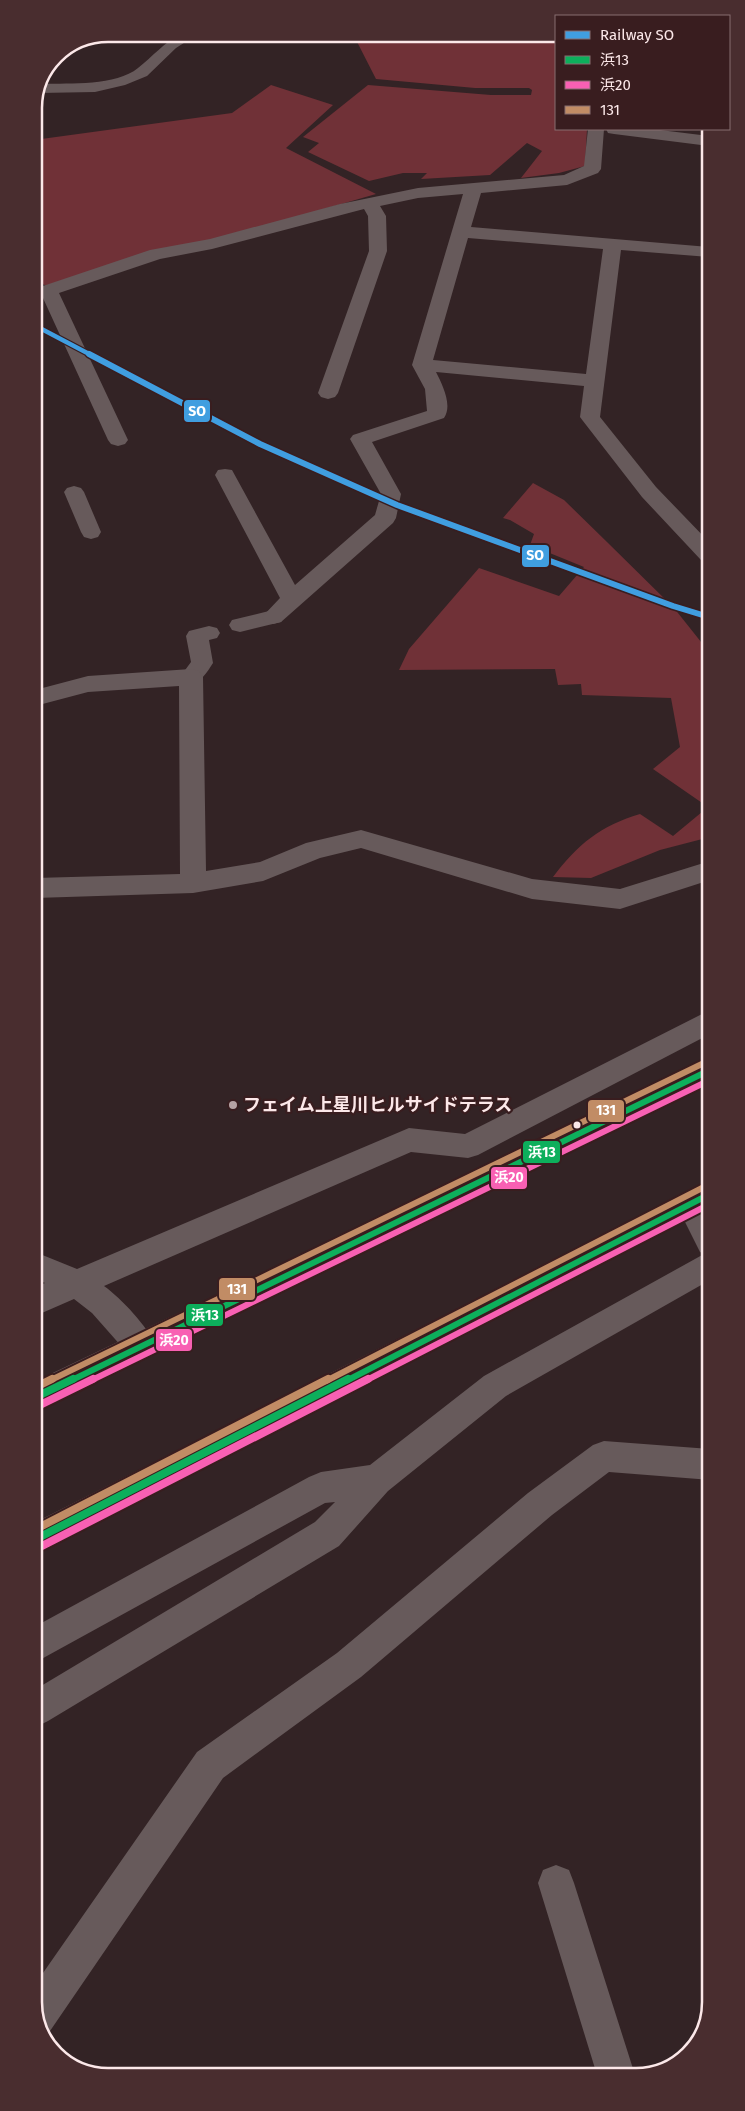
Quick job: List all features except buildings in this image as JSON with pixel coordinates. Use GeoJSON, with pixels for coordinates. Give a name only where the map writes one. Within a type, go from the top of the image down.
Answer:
{"type":"FeatureCollection","features":[{"type":"Feature","properties":{"kind":"main road"},"geometry":{"type":"LineString","coordinates":[[43,1393],[702,1074]]}},
{"type":"Feature","properties":{"kind":"main road"},"geometry":{"type":"LineString","coordinates":[[43,1535],[701,1199]]}},
{"type":"Feature","properties":{"kind":"street"},"geometry":{"type":"LineString","coordinates":[[43,292],[156,254],[212,244],[340,208],[418,193],[567,180],[592,169],[596,130]]}},
{"type":"Feature","properties":{"kind":"street"},"geometry":{"type":"LineString","coordinates":[[622,130],[702,140]]}},
{"type":"Feature","properties":{"kind":"street"},"geometry":{"type":"LineString","coordinates":[[273,617],[385,518],[391,494],[360,439],[437,414],[435,390],[422,364],[473,189]]}},
{"type":"Feature","properties":{"kind":"street"},"geometry":{"type":"LineString","coordinates":[[328,393],[378,251],[377,216],[369,203]]}},
{"type":"Feature","properties":{"kind":"street"},"geometry":{"type":"LineString","coordinates":[[461,232],[702,251]]}},
{"type":"Feature","properties":{"kind":"street"},"geometry":{"type":"LineString","coordinates":[[613,243],[590,417],[649,492],[702,548]]}},
{"type":"Feature","properties":{"kind":"street"},"geometry":{"type":"LineString","coordinates":[[43,297],[118,440]]}},
{"type":"Feature","properties":{"kind":"street"},"geometry":{"type":"LineString","coordinates":[[422,364],[594,381]]}},
{"type":"Feature","properties":{"kind":"street"},"geometry":{"type":"LineString","coordinates":[[225,475],[293,601]]}},
{"type":"Feature","properties":{"kind":"street"},"geometry":{"type":"LineString","coordinates":[[43,696],[88,684],[191,677],[193,883]]}},
{"type":"Feature","properties":{"kind":"street"},"geometry":{"type":"LineString","coordinates":[[43,888],[193,883],[263,871],[315,850],[362,839],[532,889],[620,899],[702,873]]}},
{"type":"Feature","properties":{"kind":"street"},"geometry":{"type":"LineString","coordinates":[[43,1299],[409,1140],[468,1146],[702,1025]]}},
{"type":"Feature","properties":{"kind":"street"},"geometry":{"type":"LineString","coordinates":[[43,1269],[76,1283],[103,1303],[141,1346]]}},
{"type":"Feature","properties":{"kind":"street"},"geometry":{"type":"LineString","coordinates":[[43,1705],[328,1534],[377,1480],[494,1386],[702,1269]]}},
{"type":"Feature","properties":{"kind":"street"},"geometry":{"type":"LineString","coordinates":[[43,2007],[210,1765],[349,1665],[540,1504],[604,1456],[702,1464]]}},
{"type":"Feature","properties":{"kind":"street"},"geometry":{"type":"LineString","coordinates":[[43,1641],[322,1488],[377,1480]]}},
{"type":"Feature","properties":{"kind":"lane"},"geometry":{"type":"LineString","coordinates":[[46,89],[95,87],[142,73],[176,43]]}},
{"type":"Feature","properties":{"kind":"lane"},"geometry":{"type":"LineString","coordinates":[[58,103],[103,95],[110,84]]}},
{"type":"Feature","properties":{"kind":"lane"},"geometry":{"type":"LineString","coordinates":[[74,492],[91,532]]}},
{"type":"Feature","properties":{"kind":"lane"},"geometry":{"type":"LineString","coordinates":[[240,625],[273,617]]}},
{"type":"Feature","properties":{"kind":"lane"},"geometry":{"type":"LineString","coordinates":[[191,677],[202,663],[197,636],[209,633]]}},
{"type":"Feature","properties":{"kind":"lane"},"geometry":{"type":"LineString","coordinates":[[556,1883],[614,2068]]}},
{"type":"Feature","properties":{"kind":"shaded area"},"geometry":{"type":"Polygon","coordinates":[[[358,43],[555,43],[555,130],[587,130],[585,166],[559,173],[521,178],[542,151],[527,143],[490,175],[421,179],[427,173],[403,173],[369,181],[308,152],[319,143],[303,137],[368,85],[491,95],[531,95],[532,90],[529,88],[475,88],[376,79],[358,43]]]}},
{"type":"Feature","properties":{"kind":"shaded area"},"geometry":{"type":"Polygon","coordinates":[[[271,85],[333,105],[286,148],[376,194],[46,286],[43,284],[43,139],[232,113],[271,85]]]}},
{"type":"Feature","properties":{"kind":"shaded area"},"geometry":{"type":"Polygon","coordinates":[[[533,483],[564,500],[674,608],[702,643],[702,803],[653,769],[680,747],[671,698],[582,695],[581,684],[558,685],[555,669],[399,670],[409,649],[479,568],[559,596],[584,567],[530,545],[534,534],[503,518],[533,483]]]}},
{"type":"Feature","properties":{"kind":"shaded area"},"geometry":{"type":"Polygon","coordinates":[[[702,812],[702,839],[660,850],[591,878],[553,877],[562,865],[591,838],[613,824],[640,814],[673,836],[702,812]]]}},
{"type":"Feature","properties":{"kind":"rail line","name":"SO"},"geometry":{"type":"LineString","coordinates":[[43,330],[260,444],[397,505],[702,615]]}},
{"type":"Feature","properties":{"kind":"transit line","name":"131"},"geometry":{"type":"LineString","coordinates":[[43,1384],[702,1064]]}},
{"type":"Feature","properties":{"kind":"transit line","name":"浜13"},"geometry":{"type":"LineString","coordinates":[[43,1394],[702,1074]]}},
{"type":"Feature","properties":{"kind":"transit line","name":"浜20"},"geometry":{"type":"LineString","coordinates":[[43,1404],[702,1084]]}},
{"type":"Feature","properties":{"kind":"transit line","name":"131"},"geometry":{"type":"LineString","coordinates":[[43,1525],[702,1188]]}},
{"type":"Feature","properties":{"kind":"transit line","name":"浜13"},"geometry":{"type":"LineString","coordinates":[[43,1535],[702,1198]]}},
{"type":"Feature","properties":{"kind":"transit line","name":"浜20"},"geometry":{"type":"LineString","coordinates":[[43,1545],[702,1208]]}},
{"type":"Feature","properties":{"kind":"place","name":"フェイム上星川ヒルサイドテラス"},"geometry":{"type":"Point","coordinates":[233,1105]}}]}
